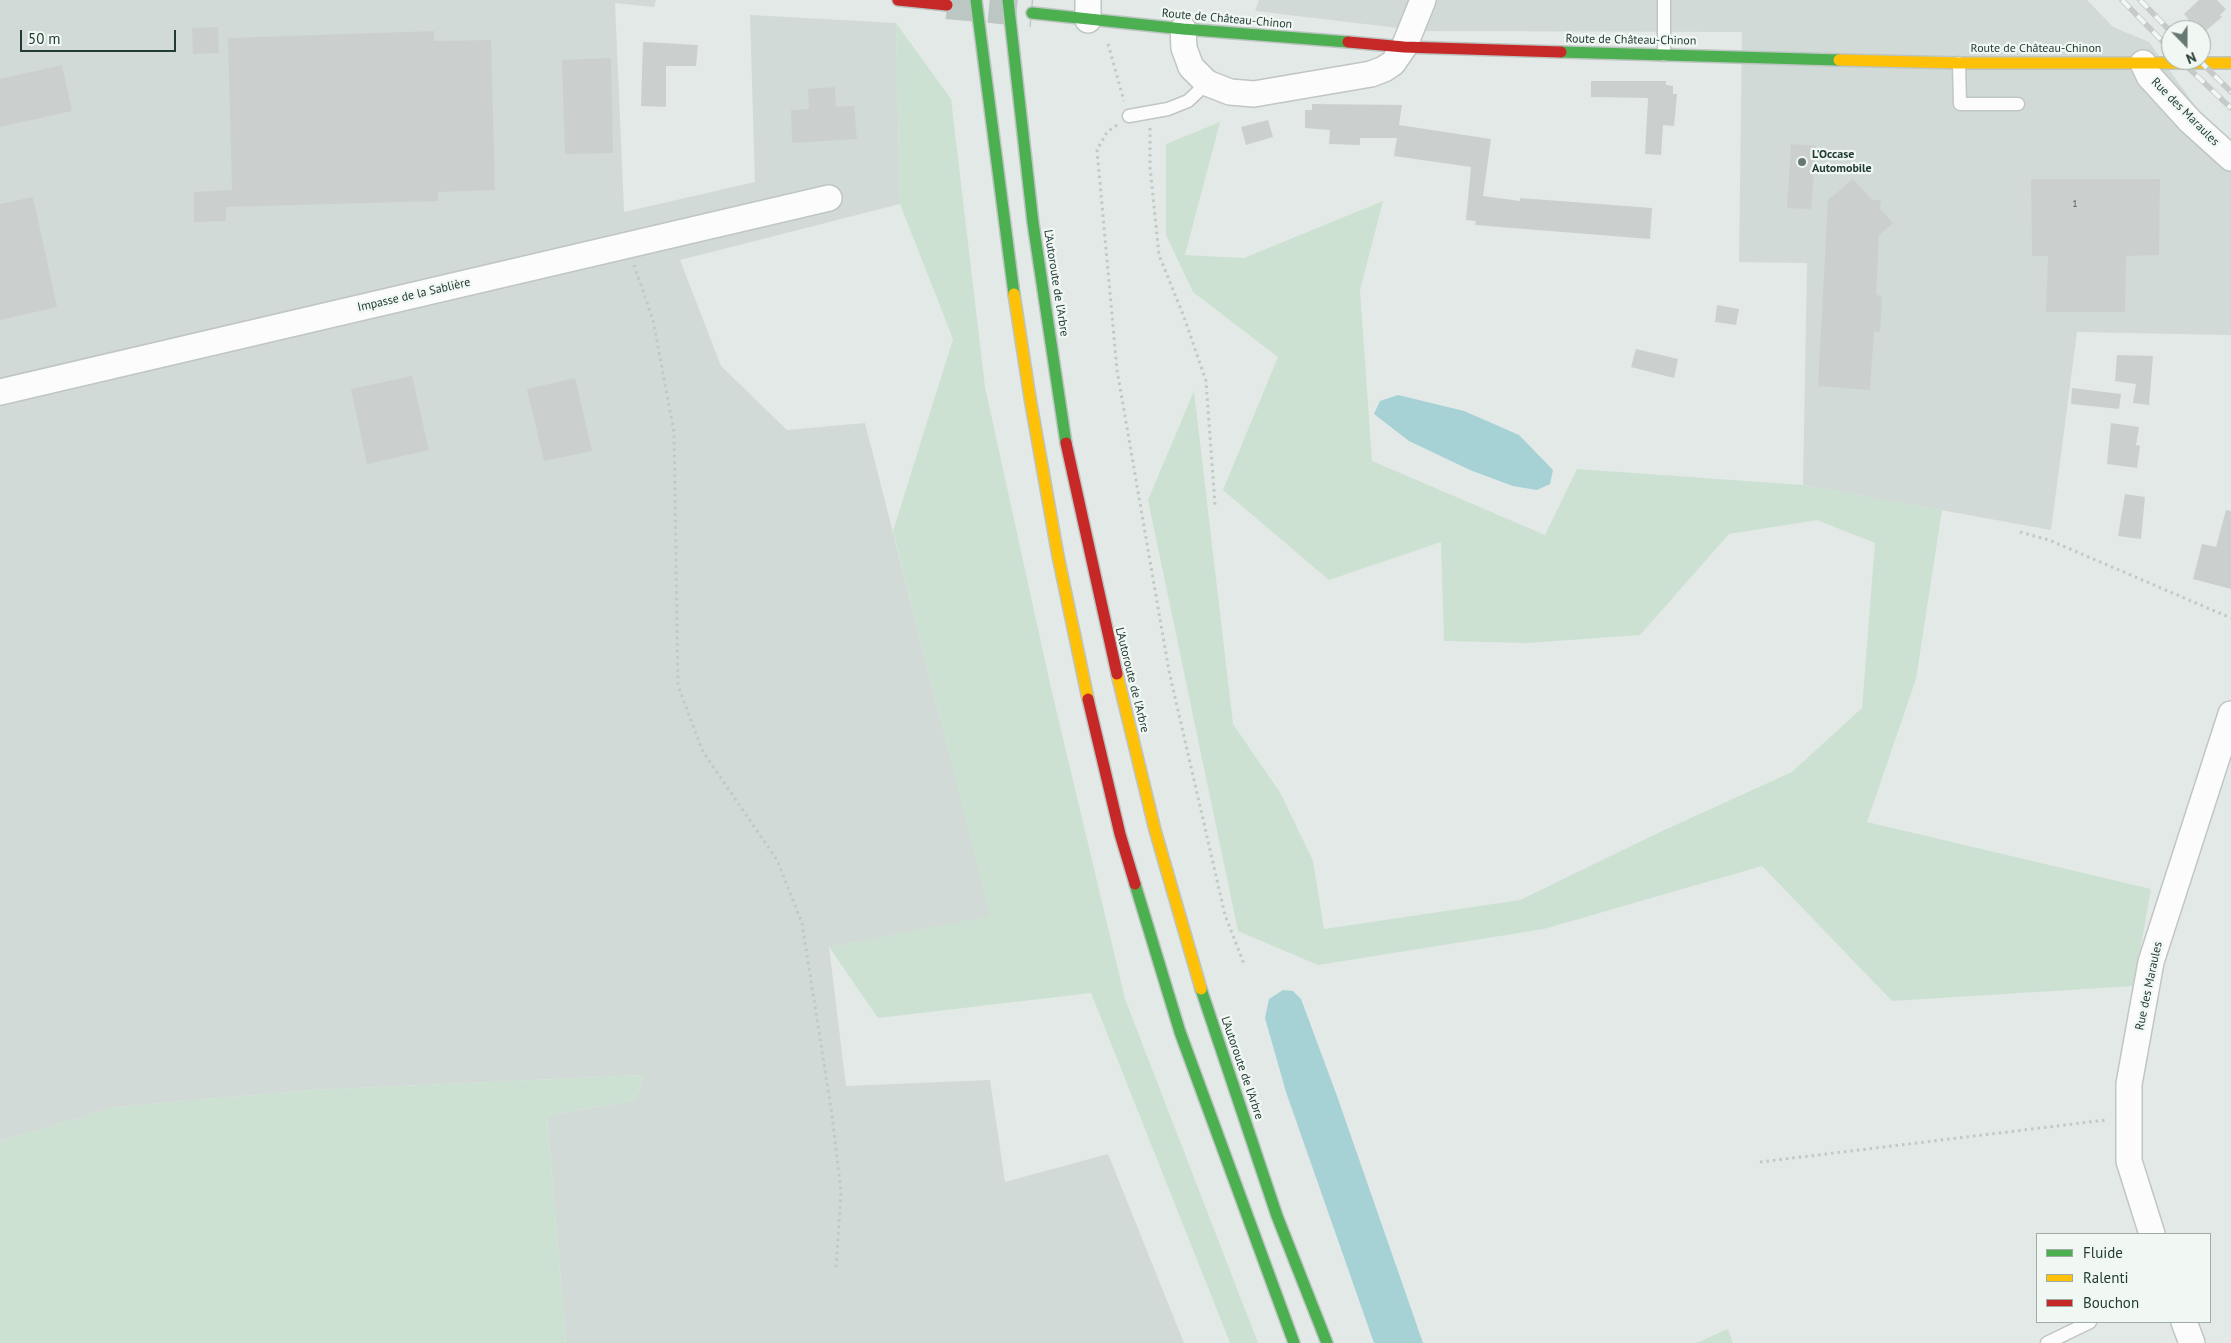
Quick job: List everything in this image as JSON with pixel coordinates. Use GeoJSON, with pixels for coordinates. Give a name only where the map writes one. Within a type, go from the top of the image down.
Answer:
{"type":"FeatureCollection","features":[{"type":"Feature","properties":{"kind":"main road"},"geometry":{"type":"LineString","coordinates":[[898,0],[947,5]]}},
{"type":"Feature","properties":{"kind":"main road"},"geometry":{"type":"LineString","coordinates":[[976,0],[1001,203],[1030,398],[1058,556],[1094,725],[1120,834],[1180,1032],[1294,1343]]}},
{"type":"Feature","properties":{"kind":"main road","name":"L'Autoroute de l'Arbre"},"geometry":{"type":"LineString","coordinates":[[1008,0],[1033,223],[1066,436],[1110,648],[1155,830],[1210,1019],[1277,1216],[1327,1343]]}},
{"type":"Feature","properties":{"kind":"main road","name":"Route de Château-Chinon"},"geometry":{"type":"LineString","coordinates":[[1032,13],[1092,14],[1183,29],[1404,47],[1959,62],[2231,63]]}},
{"type":"Feature","properties":{"kind":"street"},"geometry":{"type":"LineString","coordinates":[[1183,29],[1184,48],[1190,66],[1207,82],[1230,92],[1254,94],[1371,74],[1393,63],[1404,47],[1423,0]]}},
{"type":"Feature","properties":{"kind":"street","name":"Rue des Maraules"},"geometry":{"type":"LineString","coordinates":[[2143,63],[2149,76],[2190,120],[2231,158]]}},
{"type":"Feature","properties":{"kind":"street","name":"Impasse de la Sablière"},"geometry":{"type":"LineString","coordinates":[[0,392],[829,198]]}},
{"type":"Feature","properties":{"kind":"street","name":"Rue des Maraules"},"geometry":{"type":"LineString","coordinates":[[2152,1233],[2129,1161],[2129,1084],[2151,962],[2231,714]]}},
{"type":"Feature","properties":{"kind":"street"},"geometry":{"type":"LineString","coordinates":[[2184,1323],[2192,1343]]}},
{"type":"Feature","properties":{"kind":"lane"},"geometry":{"type":"LineString","coordinates":[[1664,0],[1664,55]]}},
{"type":"Feature","properties":{"kind":"lane"},"geometry":{"type":"LineString","coordinates":[[1959,62],[1960,104],[2018,104]]}},
{"type":"Feature","properties":{"kind":"lane"},"geometry":{"type":"LineString","coordinates":[[1129,116],[1168,110],[1188,101],[1207,82]]}},
{"type":"Feature","properties":{"kind":"lane"},"geometry":{"type":"LineString","coordinates":[[2047,1343],[2088,1323]]}},
{"type":"Feature","properties":{"kind":"path"},"geometry":{"type":"LineString","coordinates":[[1092,14],[1129,116],[1106,132],[1097,150],[1117,370],[1169,671],[1225,915],[1244,964]]}},
{"type":"Feature","properties":{"kind":"path"},"geometry":{"type":"LineString","coordinates":[[1150,112],[1150,167],[1159,255],[1184,317],[1206,381],[1215,505]]}},
{"type":"Feature","properties":{"kind":"path"},"geometry":{"type":"LineString","coordinates":[[627,246],[653,320],[674,432],[678,686],[703,752],[777,860],[802,923],[832,1114],[841,1192],[836,1269]]}},
{"type":"Feature","properties":{"kind":"path"},"geometry":{"type":"LineString","coordinates":[[2020,532],[2049,540],[2231,618]]}},
{"type":"Feature","properties":{"kind":"path"},"geometry":{"type":"LineString","coordinates":[[1760,1162],[2129,1117]]}},
{"type":"Feature","properties":{"kind":"shaded area"},"geometry":{"type":"Polygon","coordinates":[[[0,0],[656,0],[654,7],[615,3],[624,212],[755,182],[750,15],[896,23],[900,204],[680,260],[721,366],[787,430],[865,423],[991,917],[829,947],[846,1086],[990,1080],[1005,1182],[1108,1154],[1184,1343],[566,1343],[547,1116],[635,1100],[645,1075],[312,1090],[116,1107],[0,1141],[0,0]]]}},
{"type":"Feature","properties":{"kind":"shaded area"},"geometry":{"type":"Polygon","coordinates":[[[1259,0],[2087,0],[2113,27],[2149,42],[2161,59],[2161,70],[2169,70],[2209,125],[2231,144],[2231,335],[2077,332],[2051,530],[1803,485],[1807,263],[1739,262],[1742,32],[1423,31],[1255,11],[1259,0]]]}},
{"type":"Feature","properties":{"kind":"green space"},"geometry":{"type":"Polygon","coordinates":[[[896,23],[951,99],[985,387],[1051,688],[1125,999],[1258,1343],[1230,1343],[1091,993],[878,1018],[829,947],[990,916],[893,531],[953,339],[900,204],[896,23]]]}},
{"type":"Feature","properties":{"kind":"green space"},"geometry":{"type":"Polygon","coordinates":[[[1220,122],[1185,255],[1244,258],[1383,201],[1360,290],[1372,461],[1545,535],[1577,469],[1803,485],[1942,510],[1916,679],[1867,822],[2151,889],[2134,986],[1892,1001],[1762,866],[1544,929],[1318,965],[1238,931],[1148,500],[1194,391],[1233,724],[1281,794],[1313,861],[1324,929],[1520,900],[1660,832],[1792,772],[1862,708],[1875,543],[1817,520],[1729,534],[1640,635],[1527,643],[1444,641],[1441,542],[1329,580],[1223,490],[1278,357],[1193,292],[1166,235],[1166,144],[1220,122]]]}},
{"type":"Feature","properties":{"kind":"green space"},"geometry":{"type":"Polygon","coordinates":[[[645,1075],[635,1100],[547,1116],[566,1343],[0,1343],[0,1141],[116,1107],[312,1090],[645,1075]]]}},
{"type":"Feature","properties":{"kind":"green space"},"geometry":{"type":"Polygon","coordinates":[[[1728,1329],[1733,1343],[1696,1343],[1728,1329]]]}},
{"type":"Feature","properties":{"kind":"water"},"geometry":{"type":"Polygon","coordinates":[[[1398,395],[1464,411],[1519,435],[1553,470],[1550,484],[1537,490],[1513,486],[1470,470],[1409,441],[1374,414],[1380,401],[1398,395]]]}},
{"type":"Feature","properties":{"kind":"water"},"geometry":{"type":"Polygon","coordinates":[[[1283,990],[1293,991],[1301,999],[1337,1096],[1423,1343],[1374,1343],[1286,1092],[1265,1018],[1269,999],[1283,990]]]}},
{"type":"Feature","properties":{"kind":"building"},"geometry":{"type":"Polygon","coordinates":[[[2199,0],[2217,0],[2226,9],[2220,15],[2222,17],[2211,26],[2211,20],[2189,20],[2184,14],[2199,0]]]}},
{"type":"Feature","properties":{"kind":"building"},"geometry":{"type":"Polygon","coordinates":[[[218,27],[219,53],[193,54],[192,28],[218,27]]]}},
{"type":"Feature","properties":{"kind":"building"},"geometry":{"type":"Polygon","coordinates":[[[434,31],[434,41],[491,40],[495,190],[438,192],[438,201],[226,207],[226,221],[194,222],[194,192],[232,190],[228,38],[434,31]]]}},
{"type":"Feature","properties":{"kind":"building"},"geometry":{"type":"Polygon","coordinates":[[[643,42],[698,45],[696,66],[666,66],[666,107],[641,106],[643,42]]]}},
{"type":"Feature","properties":{"kind":"building"},"geometry":{"type":"Polygon","coordinates":[[[611,58],[613,153],[565,154],[562,60],[611,58]]]}},
{"type":"Feature","properties":{"kind":"building"},"geometry":{"type":"Polygon","coordinates":[[[62,65],[72,111],[0,127],[0,79],[62,65]]]}},
{"type":"Feature","properties":{"kind":"building"},"geometry":{"type":"Polygon","coordinates":[[[1591,81],[1666,81],[1666,85],[1673,86],[1673,94],[1677,94],[1674,126],[1663,125],[1661,155],[1645,154],[1648,98],[1591,97],[1591,81]]]}},
{"type":"Feature","properties":{"kind":"building"},"geometry":{"type":"Polygon","coordinates":[[[835,87],[836,107],[854,106],[857,139],[792,143],[791,110],[809,109],[808,89],[835,87]]]}},
{"type":"Feature","properties":{"kind":"building"},"geometry":{"type":"Polygon","coordinates":[[[1312,104],[1402,105],[1397,138],[1360,138],[1360,145],[1329,144],[1330,130],[1305,128],[1305,110],[1312,110],[1312,104]]]}},
{"type":"Feature","properties":{"kind":"building"},"geometry":{"type":"Polygon","coordinates":[[[1268,120],[1273,137],[1246,145],[1241,127],[1268,120]]]}},
{"type":"Feature","properties":{"kind":"building"},"geometry":{"type":"Polygon","coordinates":[[[1399,125],[1491,139],[1483,196],[1520,201],[1520,198],[1652,208],[1650,239],[1475,225],[1476,221],[1466,220],[1471,167],[1394,156],[1399,125]]]}},
{"type":"Feature","properties":{"kind":"building"},"geometry":{"type":"Polygon","coordinates":[[[1791,144],[1816,146],[1811,209],[1787,208],[1791,144]]]}},
{"type":"Feature","properties":{"kind":"building"},"geometry":{"type":"Polygon","coordinates":[[[1853,179],[1872,200],[1881,200],[1880,209],[1893,223],[1879,235],[1876,295],[1882,296],[1880,332],[1874,331],[1870,390],[1818,386],[1828,200],[1853,179]]]}},
{"type":"Feature","properties":{"kind":"building"},"geometry":{"type":"Polygon","coordinates":[[[2031,179],[2160,179],[2159,255],[2126,256],[2125,312],[2046,312],[2048,256],[2032,256],[2031,179]]]}},
{"type":"Feature","properties":{"kind":"building"},"geometry":{"type":"Polygon","coordinates":[[[33,197],[57,307],[0,320],[0,204],[33,197]]]}},
{"type":"Feature","properties":{"kind":"building"},"geometry":{"type":"Polygon","coordinates":[[[1717,305],[1739,309],[1736,325],[1715,322],[1717,305]]]}},
{"type":"Feature","properties":{"kind":"building"},"geometry":{"type":"Polygon","coordinates":[[[1636,349],[1678,359],[1674,378],[1631,367],[1636,349]]]}},
{"type":"Feature","properties":{"kind":"building"},"geometry":{"type":"Polygon","coordinates":[[[2117,355],[2153,356],[2149,405],[2133,403],[2136,384],[2115,381],[2117,355]]]}},
{"type":"Feature","properties":{"kind":"building"},"geometry":{"type":"Polygon","coordinates":[[[412,376],[429,450],[367,464],[351,389],[412,376]]]}},
{"type":"Feature","properties":{"kind":"building"},"geometry":{"type":"Polygon","coordinates":[[[575,378],[592,451],[544,461],[527,389],[575,378]]]}},
{"type":"Feature","properties":{"kind":"building"},"geometry":{"type":"Polygon","coordinates":[[[2072,388],[2121,394],[2119,409],[2071,404],[2072,388]]]}},
{"type":"Feature","properties":{"kind":"building"},"geometry":{"type":"Polygon","coordinates":[[[2111,423],[2139,427],[2136,445],[2140,446],[2137,468],[2107,464],[2111,423]]]}},
{"type":"Feature","properties":{"kind":"building"},"geometry":{"type":"Polygon","coordinates":[[[2125,494],[2145,497],[2141,539],[2118,536],[2125,494]]]}},
{"type":"Feature","properties":{"kind":"building"},"geometry":{"type":"Polygon","coordinates":[[[2226,510],[2231,511],[2231,589],[2193,579],[2202,544],[2216,547],[2226,510]]]}},
{"type":"Feature","properties":{"kind":"tunnel"},"geometry":{"type":"LineString","coordinates":[[947,5],[1032,13]]}},
{"type":"Feature","properties":{"kind":"railway"},"geometry":{"type":"LineString","coordinates":[[2122,0],[2161,40]]}},
{"type":"Feature","properties":{"kind":"railway"},"geometry":{"type":"LineString","coordinates":[[2140,0],[2161,22]]}},
{"type":"Feature","properties":{"kind":"railway"},"geometry":{"type":"LineString","coordinates":[[2191,70],[2231,108]]}},
{"type":"Feature","properties":{"kind":"railway"},"geometry":{"type":"LineString","coordinates":[[2209,70],[2231,92]]}},
{"type":"Feature","properties":{"kind":"traffic: fast"},"geometry":{"type":"LineString","coordinates":[[976,0],[1014,294]]}},
{"type":"Feature","properties":{"kind":"traffic: fast"},"geometry":{"type":"LineString","coordinates":[[1008,0],[1033,223],[1066,443]]}},
{"type":"Feature","properties":{"kind":"traffic: fast"},"geometry":{"type":"LineString","coordinates":[[1032,13],[1183,29],[1348,42]]}},
{"type":"Feature","properties":{"kind":"traffic: fast"},"geometry":{"type":"LineString","coordinates":[[1561,52],[1839,60]]}},
{"type":"Feature","properties":{"kind":"traffic: fast"},"geometry":{"type":"LineString","coordinates":[[1135,884],[1180,1032],[1294,1343]]}},
{"type":"Feature","properties":{"kind":"traffic: fast"},"geometry":{"type":"LineString","coordinates":[[1201,989],[1277,1216],[1327,1343]]}},
{"type":"Feature","properties":{"kind":"traffic: slow"},"geometry":{"type":"LineString","coordinates":[[1839,60],[1959,63],[2231,63]]}},
{"type":"Feature","properties":{"kind":"traffic: slow"},"geometry":{"type":"LineString","coordinates":[[1014,294],[1058,556],[1088,699]]}},
{"type":"Feature","properties":{"kind":"traffic: slow"},"geometry":{"type":"LineString","coordinates":[[1117,674],[1155,830],[1201,989]]}},
{"type":"Feature","properties":{"kind":"traffic: jam"},"geometry":{"type":"LineString","coordinates":[[898,0],[947,5]]}},
{"type":"Feature","properties":{"kind":"traffic: jam"},"geometry":{"type":"LineString","coordinates":[[1348,42],[1404,47],[1561,52]]}},
{"type":"Feature","properties":{"kind":"traffic: jam"},"geometry":{"type":"LineString","coordinates":[[1066,443],[1117,674]]}},
{"type":"Feature","properties":{"kind":"traffic: jam"},"geometry":{"type":"LineString","coordinates":[[1088,699],[1120,834],[1135,884]]}},
{"type":"Feature","properties":{"kind":"place","name":"L'Occase Automobile"},"geometry":{"type":"Point","coordinates":[1802,162]}}]}
